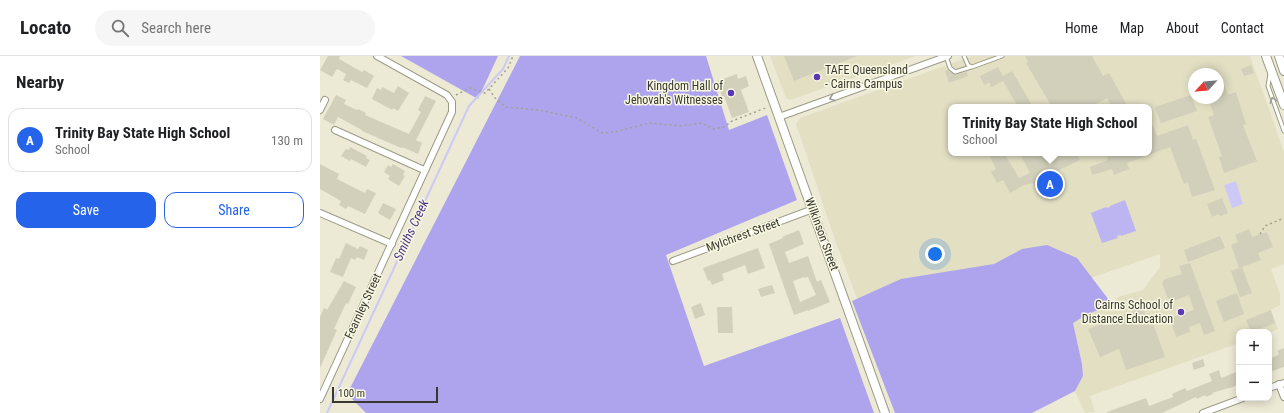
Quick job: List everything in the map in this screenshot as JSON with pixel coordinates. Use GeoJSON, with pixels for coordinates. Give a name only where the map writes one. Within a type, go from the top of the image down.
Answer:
{"type":"FeatureCollection","features":[{"type":"Feature","properties":{"kind":"street"},"geometry":{"type":"LineString","coordinates":[[377,56],[444,93],[451,100]]}},
{"type":"Feature","properties":{"kind":"street","name":"Wilkinson Street"},"geometry":{"type":"LineString","coordinates":[[757,56],[885,413]]}},
{"type":"Feature","properties":{"kind":"street"},"geometry":{"type":"LineString","coordinates":[[779,117],[946,56]]}},
{"type":"Feature","properties":{"kind":"street"},"geometry":{"type":"LineString","coordinates":[[1266,56],[1284,105]]}},
{"type":"Feature","properties":{"kind":"street"},"geometry":{"type":"LineString","coordinates":[[1279,56],[1284,71]]}},
{"type":"Feature","properties":{"kind":"street"},"geometry":{"type":"LineString","coordinates":[[320,110],[325,100]]}},
{"type":"Feature","properties":{"kind":"street","name":"Fearnley Street"},"geometry":{"type":"LineString","coordinates":[[320,399],[392,244],[424,170],[452,112],[451,100]]}},
{"type":"Feature","properties":{"kind":"street"},"geometry":{"type":"LineString","coordinates":[[335,130],[424,170]]}},
{"type":"Feature","properties":{"kind":"street","name":"Mylchrest Street"},"geometry":{"type":"LineString","coordinates":[[673,261],[813,209]]}},
{"type":"Feature","properties":{"kind":"street"},"geometry":{"type":"LineString","coordinates":[[320,213],[392,244]]}},
{"type":"Feature","properties":{"kind":"street"},"geometry":{"type":"LineString","coordinates":[[1272,387],[1282,383],[1284,397]]}},
{"type":"Feature","properties":{"kind":"street"},"geometry":{"type":"LineString","coordinates":[[1203,413],[1236,401]]}},
{"type":"Feature","properties":{"kind":"lane"},"geometry":{"type":"LineString","coordinates":[[946,56],[950,68],[955,72],[1002,56]]}},
{"type":"Feature","properties":{"kind":"lane"},"geometry":{"type":"LineString","coordinates":[[964,56],[968,65],[972,67]]}},
{"type":"Feature","properties":{"kind":"lane"},"geometry":{"type":"LineString","coordinates":[[1271,69],[1268,86],[1284,131]]}},
{"type":"Feature","properties":{"kind":"path"},"geometry":{"type":"LineString","coordinates":[[451,100],[470,88],[485,93],[508,68],[513,56]]}},
{"type":"Feature","properties":{"kind":"path"},"geometry":{"type":"LineString","coordinates":[[489,89],[495,98],[506,107],[539,110],[577,118],[602,133],[615,132],[649,123],[681,126],[702,123],[713,129],[724,127],[732,121],[774,105]]}},
{"type":"Feature","properties":{"kind":"path"},"geometry":{"type":"LineString","coordinates":[[1260,234],[1265,226],[1284,218]]}},
{"type":"Feature","properties":{"kind":"shaded area"},"geometry":{"type":"Polygon","coordinates":[[[401,56],[498,56],[478,99],[401,56]]]}},
{"type":"Feature","properties":{"kind":"shaded area"},"geometry":{"type":"Polygon","coordinates":[[[520,56],[706,56],[729,130],[767,115],[797,200],[666,255],[704,366],[840,318],[874,413],[366,413],[347,394],[520,56]]]}},
{"type":"Feature","properties":{"kind":"shaded area","name":"TAFE Queensland - Cairns Campus"},"geometry":{"type":"Polygon","coordinates":[[[770,56],[916,56],[790,100],[786,98],[770,56]]]}},
{"type":"Feature","properties":{"kind":"shaded area"},"geometry":{"type":"Polygon","coordinates":[[[972,56],[1250,56],[1284,152],[1284,264],[1271,269],[1280,294],[1280,305],[1271,310],[1278,329],[1272,332],[1272,329],[1236,329],[1236,344],[1090,396],[1095,412],[1085,413],[1075,391],[1083,376],[1082,364],[1073,323],[1086,315],[1112,304],[1118,297],[1143,290],[1160,267],[1160,254],[877,352],[835,240],[796,124],[800,118],[972,56]]]}},
{"type":"Feature","properties":{"kind":"shaded area"},"geometry":{"type":"Polygon","coordinates":[[[1236,181],[1243,204],[1232,208],[1224,185],[1236,181]]]}},
{"type":"Feature","properties":{"kind":"shaded area"},"geometry":{"type":"Polygon","coordinates":[[[1125,200],[1136,231],[1117,236],[1118,238],[1102,243],[1091,213],[1125,200]]]}},
{"type":"Feature","properties":{"kind":"shaded area"},"geometry":{"type":"Polygon","coordinates":[[[1047,245],[1077,258],[1112,304],[1086,315],[1073,323],[1082,364],[1083,376],[1075,391],[1032,413],[895,413],[852,301],[901,279],[994,264],[1022,249],[1047,245]]]}},
{"type":"Feature","properties":{"kind":"building"},"geometry":{"type":"Polygon","coordinates":[[[328,56],[340,56],[339,59],[362,72],[364,70],[374,76],[367,88],[351,80],[349,83],[343,80],[346,74],[337,69],[332,77],[320,70],[328,56]]]}},
{"type":"Feature","properties":{"kind":"building"},"geometry":{"type":"Polygon","coordinates":[[[784,56],[857,56],[794,81],[784,56]]]}},
{"type":"Feature","properties":{"kind":"building"},"geometry":{"type":"Polygon","coordinates":[[[1025,56],[1092,56],[1103,76],[1109,73],[1126,104],[1110,104],[1107,98],[1096,104],[1050,104],[1026,63],[1028,62],[1025,56]]]}},
{"type":"Feature","properties":{"kind":"building"},"geometry":{"type":"Polygon","coordinates":[[[1251,65],[1254,73],[1244,76],[1241,69],[1251,65]]]}},
{"type":"Feature","properties":{"kind":"building"},"geometry":{"type":"Polygon","coordinates":[[[998,67],[1003,76],[1012,71],[1031,104],[1016,104],[1003,81],[992,87],[990,86],[990,82],[984,85],[980,76],[998,67]]]}},
{"type":"Feature","properties":{"kind":"building"},"geometry":{"type":"Polygon","coordinates":[[[948,70],[955,75],[966,72],[968,76],[949,83],[945,71],[948,70]]]}},
{"type":"Feature","properties":{"kind":"building","name":"Kingdom Hall of Jehovah's Witnesses"},"geometry":{"type":"Polygon","coordinates":[[[737,74],[738,79],[746,76],[749,86],[741,90],[749,112],[732,118],[724,96],[722,97],[717,81],[737,74]]]}},
{"type":"Feature","properties":{"kind":"building"},"geometry":{"type":"Polygon","coordinates":[[[1224,84],[1228,95],[1236,92],[1246,124],[1243,125],[1257,161],[1224,173],[1219,157],[1222,156],[1208,117],[1214,115],[1210,104],[1224,104],[1224,84]]]}},
{"type":"Feature","properties":{"kind":"building"},"geometry":{"type":"Polygon","coordinates":[[[398,86],[409,93],[398,111],[393,108],[392,110],[372,99],[377,88],[381,90],[382,87],[394,93],[398,86]]]}},
{"type":"Feature","properties":{"kind":"building"},"geometry":{"type":"Polygon","coordinates":[[[336,95],[346,100],[344,104],[357,110],[358,109],[366,113],[365,115],[409,134],[421,112],[418,110],[425,96],[436,101],[416,140],[422,143],[418,154],[362,131],[338,117],[334,125],[323,119],[336,95]]]}},
{"type":"Feature","properties":{"kind":"building"},"geometry":{"type":"Polygon","coordinates":[[[1188,96],[1188,104],[1194,104],[1197,111],[1161,123],[1155,107],[1188,96]]]}},
{"type":"Feature","properties":{"kind":"building"},"geometry":{"type":"Polygon","coordinates":[[[1152,124],[1157,136],[1188,125],[1193,140],[1196,139],[1215,190],[1192,197],[1188,183],[1184,184],[1170,147],[1152,154],[1152,124]]]}},
{"type":"Feature","properties":{"kind":"building"},"geometry":{"type":"Polygon","coordinates":[[[350,147],[367,156],[366,158],[370,160],[366,167],[351,159],[350,161],[341,156],[346,149],[349,150],[350,147]]]}},
{"type":"Feature","properties":{"kind":"building"},"geometry":{"type":"Polygon","coordinates":[[[990,156],[1006,156],[1019,178],[1030,173],[1021,156],[1044,156],[1046,159],[1052,156],[1078,156],[1080,160],[1055,172],[1058,176],[1050,180],[1052,183],[1037,191],[1033,183],[1024,185],[1010,193],[1003,180],[997,183],[991,172],[996,169],[990,156]]]}},
{"type":"Feature","properties":{"kind":"building"},"geometry":{"type":"Polygon","coordinates":[[[1146,156],[1127,163],[1129,169],[1114,175],[1112,169],[1092,175],[1090,167],[1108,160],[1107,157],[1146,156]]]}},
{"type":"Feature","properties":{"kind":"building"},"geometry":{"type":"Polygon","coordinates":[[[320,164],[339,174],[337,179],[365,193],[367,189],[376,193],[365,214],[348,206],[346,209],[339,205],[341,201],[320,189],[320,164]]]}},
{"type":"Feature","properties":{"kind":"building"},"geometry":{"type":"Polygon","coordinates":[[[393,164],[405,171],[403,175],[405,176],[399,186],[388,179],[390,176],[384,172],[388,165],[391,167],[393,164]]]}},
{"type":"Feature","properties":{"kind":"building"},"geometry":{"type":"Polygon","coordinates":[[[1222,198],[1228,213],[1220,216],[1219,214],[1212,217],[1207,204],[1222,198]]]}},
{"type":"Feature","properties":{"kind":"building"},"geometry":{"type":"Polygon","coordinates":[[[383,203],[396,209],[390,220],[378,213],[383,203]]]}},
{"type":"Feature","properties":{"kind":"building"},"geometry":{"type":"Polygon","coordinates":[[[1249,229],[1252,237],[1267,232],[1273,247],[1258,253],[1261,260],[1242,267],[1252,293],[1240,297],[1231,271],[1239,268],[1231,245],[1238,242],[1235,235],[1249,229]]]}},
{"type":"Feature","properties":{"kind":"building"},"geometry":{"type":"Polygon","coordinates":[[[799,230],[804,244],[785,252],[789,263],[808,256],[817,282],[821,280],[830,302],[794,315],[769,244],[783,238],[782,237],[799,230]],[[808,277],[793,281],[800,302],[816,295],[808,277]]]}},
{"type":"Feature","properties":{"kind":"building"},"geometry":{"type":"Polygon","coordinates":[[[1220,236],[1225,248],[1188,262],[1184,250],[1220,236]]]}},
{"type":"Feature","properties":{"kind":"building"},"geometry":{"type":"Polygon","coordinates":[[[346,243],[358,249],[360,246],[368,250],[364,260],[357,257],[355,260],[351,258],[343,277],[330,272],[336,258],[339,259],[346,243]]]}},
{"type":"Feature","properties":{"kind":"building"},"geometry":{"type":"Polygon","coordinates":[[[758,248],[765,268],[748,274],[745,265],[722,274],[724,280],[712,285],[710,280],[708,281],[703,268],[758,248]]]}},
{"type":"Feature","properties":{"kind":"building"},"geometry":{"type":"Polygon","coordinates":[[[1190,263],[1215,331],[1204,335],[1200,323],[1189,327],[1190,332],[1176,337],[1170,318],[1194,310],[1189,295],[1171,302],[1170,298],[1168,299],[1162,283],[1163,280],[1182,274],[1179,266],[1190,263]]]}},
{"type":"Feature","properties":{"kind":"building"},"geometry":{"type":"Polygon","coordinates":[[[344,281],[356,287],[348,304],[346,303],[334,329],[337,330],[320,368],[320,317],[324,308],[327,310],[344,281]]]}},
{"type":"Feature","properties":{"kind":"building"},"geometry":{"type":"Polygon","coordinates":[[[772,285],[775,293],[761,297],[758,289],[772,285]]]}},
{"type":"Feature","properties":{"kind":"building"},"geometry":{"type":"Polygon","coordinates":[[[1237,293],[1244,314],[1224,322],[1216,301],[1237,293]]]}},
{"type":"Feature","properties":{"kind":"building"},"geometry":{"type":"Polygon","coordinates":[[[701,303],[705,315],[695,319],[691,307],[701,303]]]}},
{"type":"Feature","properties":{"kind":"building"},"geometry":{"type":"Polygon","coordinates":[[[717,307],[732,307],[733,333],[718,333],[717,307]]]}},
{"type":"Feature","properties":{"kind":"building"},"geometry":{"type":"Polygon","coordinates":[[[1143,308],[1149,325],[1153,323],[1165,357],[1126,370],[1119,349],[1100,357],[1088,329],[1109,321],[1108,320],[1143,308]]]}},
{"type":"Feature","properties":{"kind":"building"},"geometry":{"type":"Polygon","coordinates":[[[1271,310],[1275,323],[1259,329],[1250,329],[1246,320],[1271,310]]]}},
{"type":"Feature","properties":{"kind":"building"},"geometry":{"type":"Polygon","coordinates":[[[1284,348],[1284,367],[1272,371],[1272,358],[1279,354],[1277,351],[1284,348]]]}},
{"type":"Feature","properties":{"kind":"building"},"geometry":{"type":"Polygon","coordinates":[[[1203,359],[1205,366],[1194,370],[1192,363],[1203,359]]]}},
{"type":"Feature","properties":{"kind":"building"},"geometry":{"type":"Polygon","coordinates":[[[1219,370],[1221,378],[1236,372],[1236,386],[1212,393],[1213,394],[1206,397],[1205,395],[1197,399],[1196,397],[1162,413],[1107,413],[1146,398],[1149,406],[1173,397],[1172,394],[1185,388],[1187,391],[1212,381],[1209,374],[1219,370]]]}},
{"type":"Feature","properties":{"kind":"waterway","name":"Smiths Creek"},"geometry":{"type":"LineString","coordinates":[[327,413],[469,106],[503,69],[509,56]]}},
{"type":"Feature","properties":{"kind":"place","name":"TAFE Queensland - Cairns Campus"},"geometry":{"type":"Point","coordinates":[817,77]}},
{"type":"Feature","properties":{"kind":"place","name":"Kingdom Hall of Jehovah's Witnesses"},"geometry":{"type":"Point","coordinates":[731,93]}},
{"type":"Feature","properties":{"kind":"place","name":"Trinity Bay State High School"},"geometry":{"type":"Point","coordinates":[1050,184]}},
{"type":"Feature","properties":{"kind":"place","name":"Cairns School of Distance Education"},"geometry":{"type":"Point","coordinates":[1181,312]}}]}
